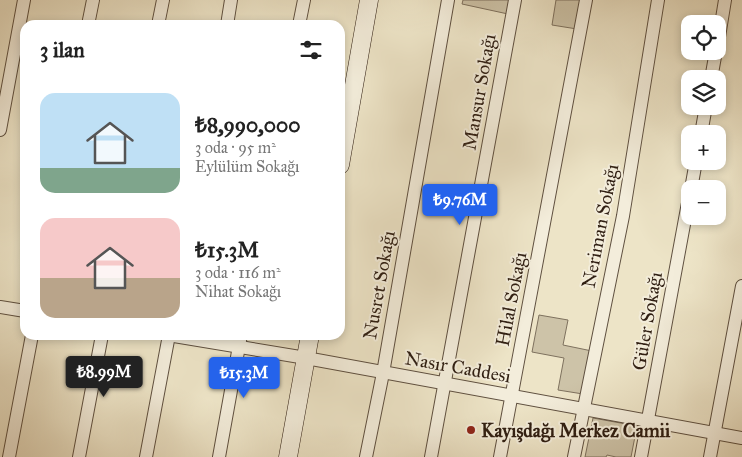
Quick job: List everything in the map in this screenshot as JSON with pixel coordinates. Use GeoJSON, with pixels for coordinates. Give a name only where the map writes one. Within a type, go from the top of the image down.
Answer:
{"type":"FeatureCollection","features":[{"type":"Feature","properties":{"kind":"street"},"geometry":{"type":"LineString","coordinates":[[20,20],[24,0]]}},
{"type":"Feature","properties":{"kind":"street"},"geometry":{"type":"LineString","coordinates":[[89,20],[93,0]]}},
{"type":"Feature","properties":{"kind":"street"},"geometry":{"type":"LineString","coordinates":[[159,20],[163,0]]}},
{"type":"Feature","properties":{"kind":"street"},"geometry":{"type":"LineString","coordinates":[[228,20],[231,0]]}},
{"type":"Feature","properties":{"kind":"street"},"geometry":{"type":"LineString","coordinates":[[300,20],[304,0]]}},
{"type":"Feature","properties":{"kind":"street"},"geometry":{"type":"LineString","coordinates":[[345,137],[369,0]]}},
{"type":"Feature","properties":{"kind":"street","name":"Nusret Sokağı"},"geometry":{"type":"LineString","coordinates":[[366,457],[383,372],[448,0]]}},
{"type":"Feature","properties":{"kind":"street","name":"Mansur Sokağı"},"geometry":{"type":"LineString","coordinates":[[431,457],[515,0]]}},
{"type":"Feature","properties":{"kind":"street","name":"Hilal Sokağı"},"geometry":{"type":"LineString","coordinates":[[500,457],[586,0]]}},
{"type":"Feature","properties":{"kind":"street","name":"Neriman Sokağı"},"geometry":{"type":"LineString","coordinates":[[574,457],[623,216],[658,0]]}},
{"type":"Feature","properties":{"kind":"street"},"geometry":{"type":"LineString","coordinates":[[723,15],[725,0]]}},
{"type":"Feature","properties":{"kind":"street"},"geometry":{"type":"LineString","coordinates":[[0,130],[20,22]]}},
{"type":"Feature","properties":{"kind":"street","name":"Güler Sokağı"},"geometry":{"type":"LineString","coordinates":[[641,457],[684,225]]}},
{"type":"Feature","properties":{"kind":"street"},"geometry":{"type":"LineString","coordinates":[[710,457],[742,286]]}},
{"type":"Feature","properties":{"kind":"street"},"geometry":{"type":"LineString","coordinates":[[0,307],[20,310]]}},
{"type":"Feature","properties":{"kind":"street"},"geometry":{"type":"LineString","coordinates":[[9,457],[31,340]]}},
{"type":"Feature","properties":{"kind":"street"},"geometry":{"type":"LineString","coordinates":[[79,457],[101,340]]}},
{"type":"Feature","properties":{"kind":"street"},"geometry":{"type":"LineString","coordinates":[[146,457],[167,340]]}},
{"type":"Feature","properties":{"kind":"street"},"geometry":{"type":"LineString","coordinates":[[288,457],[309,340]]}},
{"type":"Feature","properties":{"kind":"street"},"geometry":{"type":"LineString","coordinates":[[219,457],[240,341]]}},
{"type":"Feature","properties":{"kind":"street","name":"Nasır Caddesi"},"geometry":{"type":"LineString","coordinates":[[240,341],[306,358],[742,438]]}},
{"type":"Feature","properties":{"kind":"shaded area"},"geometry":{"type":"Polygon","coordinates":[[[463,0],[511,0],[508,14],[462,4],[463,0]]]}},
{"type":"Feature","properties":{"kind":"shaded area"},"geometry":{"type":"Polygon","coordinates":[[[556,0],[583,0],[577,29],[552,25],[556,0]]]}},
{"type":"Feature","properties":{"kind":"shaded area"},"geometry":{"type":"Polygon","coordinates":[[[539,315],[568,320],[563,345],[592,351],[583,394],[558,390],[564,358],[532,352],[539,315]]]}},
{"type":"Feature","properties":{"kind":"shaded area"},"geometry":{"type":"Polygon","coordinates":[[[593,418],[637,426],[631,457],[607,455],[606,457],[585,457],[593,418]]]}},
{"type":"Feature","properties":{"kind":"place","name":"Kayışdağı Merkez Camii"},"geometry":{"type":"Point","coordinates":[471,430]}}]}
